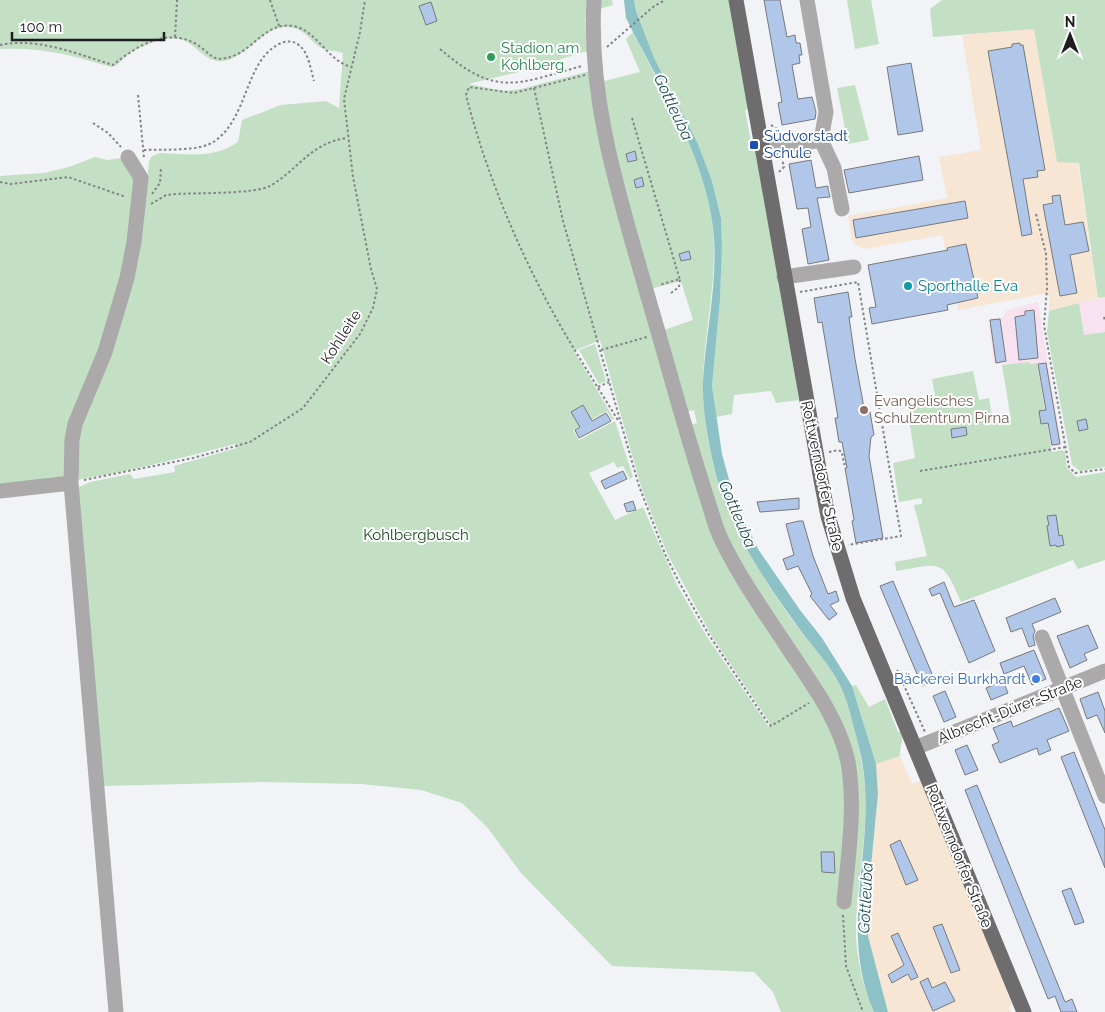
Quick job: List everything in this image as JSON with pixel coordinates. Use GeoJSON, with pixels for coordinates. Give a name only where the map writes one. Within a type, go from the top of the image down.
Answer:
{"type":"FeatureCollection","features":[{"type":"Feature","properties":{"kind":"main road","name":"Rottwerndorfer Straße"},"geometry":{"type":"LineString","coordinates":[[736,0],[823,489],[839,556],[853,598],[1024,1012]]}},
{"type":"Feature","properties":{"kind":"street"},"geometry":{"type":"LineString","coordinates":[[594,0],[591,26],[594,67],[610,162],[690,447],[722,541],[748,588],[819,696],[837,728],[847,761],[851,818],[844,902]]}},
{"type":"Feature","properties":{"kind":"street"},"geometry":{"type":"LineString","coordinates":[[807,0],[826,112],[821,140],[834,168],[842,209]]}},
{"type":"Feature","properties":{"kind":"street"},"geometry":{"type":"LineString","coordinates":[[764,150],[821,140]]}},
{"type":"Feature","properties":{"kind":"street"},"geometry":{"type":"LineString","coordinates":[[116,1012],[98,773],[71,483],[72,440],[75,424],[96,377],[117,315],[140,203],[141,178],[128,157]]}},
{"type":"Feature","properties":{"kind":"street"},"geometry":{"type":"LineString","coordinates":[[784,277],[854,266]]}},
{"type":"Feature","properties":{"kind":"street"},"geometry":{"type":"LineString","coordinates":[[0,491],[71,483]]}},
{"type":"Feature","properties":{"kind":"street"},"geometry":{"type":"LineString","coordinates":[[1042,637],[1105,796]]}},
{"type":"Feature","properties":{"kind":"street","name":"Albrecht-Dürer-Straße"},"geometry":{"type":"LineString","coordinates":[[915,748],[1105,671]]}},
{"type":"Feature","properties":{"kind":"path"},"geometry":{"type":"LineString","coordinates":[[175,37],[178,0]]}},
{"type":"Feature","properties":{"kind":"path"},"geometry":{"type":"LineString","coordinates":[[270,0],[279,26]]}},
{"type":"Feature","properties":{"kind":"path","name":"Kohlleite"},"geometry":{"type":"LineString","coordinates":[[71,483],[193,458],[250,442],[303,408],[360,334],[373,308],[377,289],[371,269],[347,138],[344,99],[365,0]]}},
{"type":"Feature","properties":{"kind":"path"},"geometry":{"type":"LineString","coordinates":[[621,426],[551,309],[524,256],[496,191],[466,95],[469,87],[514,93],[594,67],[620,35],[653,7],[665,0]]}},
{"type":"Feature","properties":{"kind":"path"},"geometry":{"type":"LineString","coordinates":[[0,45],[11,43],[58,47],[113,65],[127,52],[146,43],[175,37],[198,45],[210,57],[222,59],[243,51],[261,35],[279,26],[303,30],[332,56],[346,66],[352,67]]}},
{"type":"Feature","properties":{"kind":"path"},"geometry":{"type":"LineString","coordinates":[[144,150],[205,147],[215,141],[228,129],[240,108],[261,61],[268,51],[281,42],[292,42],[300,46],[307,57],[314,82]]}},
{"type":"Feature","properties":{"kind":"path"},"geometry":{"type":"LineString","coordinates":[[440,49],[472,74],[490,82],[505,84],[520,83],[594,67]]}},
{"type":"Feature","properties":{"kind":"path"},"geometry":{"type":"LineString","coordinates":[[534,88],[563,221],[621,426],[639,486],[669,562],[709,635],[771,726],[819,696]]}},
{"type":"Feature","properties":{"kind":"path"},"geometry":{"type":"LineString","coordinates":[[138,95],[144,161]]}},
{"type":"Feature","properties":{"kind":"path"},"geometry":{"type":"LineString","coordinates":[[632,118],[680,279],[679,288],[671,293]]}},
{"type":"Feature","properties":{"kind":"path"},"geometry":{"type":"LineString","coordinates":[[93,124],[108,132],[128,157]]}},
{"type":"Feature","properties":{"kind":"path"},"geometry":{"type":"LineString","coordinates":[[0,182],[10,184],[68,177],[148,206],[166,196],[174,194],[269,187],[319,147],[347,138]]}},
{"type":"Feature","properties":{"kind":"path"},"geometry":{"type":"LineString","coordinates":[[140,203],[155,192],[160,183],[161,168]]}},
{"type":"Feature","properties":{"kind":"path"},"geometry":{"type":"LineString","coordinates":[[1036,214],[1046,254],[1047,288],[1044,325],[1069,467],[1075,473],[1105,469]]}},
{"type":"Feature","properties":{"kind":"path"},"geometry":{"type":"LineString","coordinates":[[646,288],[680,279]]}},
{"type":"Feature","properties":{"kind":"path"},"geometry":{"type":"LineString","coordinates":[[798,293],[858,282],[901,536],[848,545]]}},
{"type":"Feature","properties":{"kind":"path"},"geometry":{"type":"LineString","coordinates":[[1104,317],[1105,321]]}},
{"type":"Feature","properties":{"kind":"path"},"geometry":{"type":"LineString","coordinates":[[600,350],[659,334]]}},
{"type":"Feature","properties":{"kind":"path"},"geometry":{"type":"LineString","coordinates":[[598,387],[609,382]]}},
{"type":"Feature","properties":{"kind":"path"},"geometry":{"type":"LineString","coordinates":[[920,471],[1066,447]]}},
{"type":"Feature","properties":{"kind":"path"},"geometry":{"type":"LineString","coordinates":[[826,452],[838,450],[842,452],[844,464],[846,464]]}},
{"type":"Feature","properties":{"kind":"path"},"geometry":{"type":"LineString","coordinates":[[844,902],[843,931],[846,966],[863,1012]]}},
{"type":"Feature","properties":{"kind":"shaded area"},"geometry":{"type":"Polygon","coordinates":[[[1034,29],[1057,162],[1078,162],[1098,298],[1049,311],[1049,296],[1043,294],[958,310],[942,235],[865,249],[856,245],[852,240],[848,216],[947,198],[939,157],[981,150],[962,35],[1034,29]]]}},
{"type":"Feature","properties":{"kind":"shaded area"},"geometry":{"type":"Polygon","coordinates":[[[1105,297],[1105,332],[1084,335],[1079,303],[1105,297]]]}},
{"type":"Feature","properties":{"kind":"shaded area"},"geometry":{"type":"Polygon","coordinates":[[[1038,302],[1061,445],[1051,447],[1037,363],[994,364],[988,319],[1003,317],[1007,310],[1038,302]]]}},
{"type":"Feature","properties":{"kind":"shaded area"},"geometry":{"type":"Polygon","coordinates":[[[900,756],[912,784],[922,781],[1012,1004],[1009,1007],[1011,1012],[888,1012],[868,936],[872,907],[871,866],[878,794],[876,764],[900,756]]]}},
{"type":"Feature","properties":{"kind":"green space","name":"Kohlbergbusch"},"geometry":{"type":"Polygon","coordinates":[[[0,0],[612,0],[613,5],[588,12],[585,19],[587,51],[523,71],[468,84],[503,91],[521,89],[590,71],[608,165],[654,333],[657,337],[687,445],[711,515],[725,549],[742,582],[761,614],[800,670],[814,697],[817,701],[820,700],[842,753],[850,797],[849,834],[842,907],[845,907],[852,853],[854,816],[852,779],[843,739],[822,694],[740,569],[712,510],[698,468],[688,426],[697,423],[694,410],[684,412],[661,331],[693,320],[681,281],[650,289],[613,162],[600,82],[640,72],[626,39],[633,32],[693,153],[709,204],[713,230],[714,269],[705,347],[703,386],[705,421],[711,456],[731,517],[749,553],[781,605],[834,674],[844,694],[849,710],[861,759],[866,803],[856,914],[856,936],[862,975],[874,1012],[781,1012],[773,992],[754,972],[612,966],[521,873],[487,827],[462,803],[421,790],[361,784],[262,782],[102,786],[78,509],[77,494],[79,487],[90,482],[130,474],[134,479],[175,472],[174,466],[237,448],[235,444],[148,466],[89,478],[0,489],[0,176],[44,173],[69,167],[95,157],[108,160],[121,158],[135,177],[134,204],[145,204],[149,161],[152,156],[160,153],[200,154],[219,151],[238,142],[242,120],[281,105],[326,101],[339,108],[343,53],[324,49],[303,32],[285,27],[269,32],[239,55],[223,61],[211,59],[186,41],[173,38],[144,45],[111,67],[56,53],[29,49],[0,49],[0,0]],[[600,340],[574,351],[614,419],[612,420],[607,411],[573,430],[579,440],[615,421],[633,477],[630,479],[623,466],[617,468],[614,462],[589,473],[615,520],[643,507],[677,585],[707,637],[769,727],[770,723],[711,635],[667,553],[641,487],[600,340]]]}},
{"type":"Feature","properties":{"kind":"green space"},"geometry":{"type":"Polygon","coordinates":[[[634,0],[729,0],[749,109],[745,110],[752,147],[755,147],[799,400],[776,403],[771,391],[734,395],[732,414],[716,417],[712,386],[720,300],[721,218],[712,181],[698,144],[654,59],[636,11],[634,0]]]}},
{"type":"Feature","properties":{"kind":"green space"},"geometry":{"type":"Polygon","coordinates":[[[847,0],[871,0],[879,44],[855,49],[847,0]]]}},
{"type":"Feature","properties":{"kind":"green space"},"geometry":{"type":"Polygon","coordinates":[[[942,0],[1105,0],[1105,297],[1098,298],[1079,163],[1057,162],[1034,29],[933,37],[930,9],[942,0]]]}},
{"type":"Feature","properties":{"kind":"green space"},"geometry":{"type":"Polygon","coordinates":[[[855,85],[869,140],[848,144],[837,88],[855,85]]]}},
{"type":"Feature","properties":{"kind":"green space"},"geometry":{"type":"Polygon","coordinates":[[[1079,303],[1084,335],[1105,332],[1105,467],[1080,471],[1072,465],[1047,332],[1049,311],[1079,303]]]}},
{"type":"Feature","properties":{"kind":"green space"},"geometry":{"type":"Polygon","coordinates":[[[595,344],[606,381],[599,384],[579,350],[595,344]]]}},
{"type":"Feature","properties":{"kind":"green space"},"geometry":{"type":"Polygon","coordinates":[[[1029,362],[1030,364],[1037,363],[1052,452],[1062,450],[1065,452],[1067,468],[1076,477],[1105,472],[1105,560],[1078,569],[1073,560],[961,602],[949,577],[939,567],[923,566],[896,571],[895,562],[927,556],[914,505],[922,504],[922,498],[899,502],[893,463],[915,458],[907,406],[936,401],[932,379],[973,371],[979,400],[989,398],[993,423],[1011,420],[1002,365],[1029,362]]]}},
{"type":"Feature","properties":{"kind":"green space"},"geometry":{"type":"Polygon","coordinates":[[[856,685],[869,707],[885,699],[898,732],[902,731],[900,756],[876,764],[852,686],[856,685]]]}},
{"type":"Feature","properties":{"kind":"water","name":"Gottleuba"},"geometry":{"type":"Polygon","coordinates":[[[624,0],[634,0],[636,11],[654,58],[698,144],[712,181],[721,218],[720,300],[712,386],[722,454],[734,498],[758,549],[800,610],[822,638],[852,686],[876,764],[878,794],[871,866],[872,907],[868,936],[888,1012],[874,1012],[863,980],[858,948],[865,788],[861,756],[847,701],[834,674],[781,604],[748,551],[722,495],[709,441],[703,393],[714,266],[713,228],[708,201],[701,174],[678,120],[626,18],[624,0]]]}},
{"type":"Feature","properties":{"kind":"building"},"geometry":{"type":"Polygon","coordinates":[[[764,0],[780,0],[787,37],[795,35],[796,43],[800,43],[802,55],[799,55],[800,63],[792,65],[798,99],[812,97],[816,112],[815,119],[782,125],[778,103],[782,102],[764,0]]]}},
{"type":"Feature","properties":{"kind":"building"},"geometry":{"type":"Polygon","coordinates":[[[431,2],[437,21],[426,25],[419,6],[431,2]]]}},
{"type":"Feature","properties":{"kind":"building"},"geometry":{"type":"Polygon","coordinates":[[[1020,43],[1020,45],[1023,45],[1045,170],[1037,171],[1038,177],[1023,179],[1032,234],[1022,236],[988,51],[1012,47],[1012,44],[1020,43]]]}},
{"type":"Feature","properties":{"kind":"building"},"geometry":{"type":"Polygon","coordinates":[[[911,63],[923,131],[898,135],[887,67],[911,63]]]}},
{"type":"Feature","properties":{"kind":"building"},"geometry":{"type":"Polygon","coordinates":[[[635,151],[637,160],[628,162],[626,154],[635,151]]]}},
{"type":"Feature","properties":{"kind":"building"},"geometry":{"type":"Polygon","coordinates":[[[919,156],[923,180],[849,193],[844,170],[919,156]]]}},
{"type":"Feature","properties":{"kind":"building"},"geometry":{"type":"Polygon","coordinates":[[[811,160],[816,188],[828,186],[830,197],[817,198],[829,260],[808,264],[802,229],[811,227],[808,208],[797,209],[789,164],[811,160]]]}},
{"type":"Feature","properties":{"kind":"building"},"geometry":{"type":"Polygon","coordinates":[[[642,177],[644,186],[636,188],[634,180],[642,177]]]}},
{"type":"Feature","properties":{"kind":"building"},"geometry":{"type":"Polygon","coordinates":[[[1060,195],[1065,225],[1083,222],[1089,251],[1070,255],[1077,293],[1060,296],[1043,205],[1053,203],[1052,196],[1060,195]]]}},
{"type":"Feature","properties":{"kind":"building"},"geometry":{"type":"Polygon","coordinates":[[[965,201],[968,218],[856,238],[853,220],[965,201]]]}},
{"type":"Feature","properties":{"kind":"building","name":"Sporthalle Eva"},"geometry":{"type":"Polygon","coordinates":[[[966,244],[978,298],[947,305],[948,310],[872,324],[869,308],[876,307],[868,265],[948,250],[947,248],[966,244]]]}},
{"type":"Feature","properties":{"kind":"building"},"geometry":{"type":"Polygon","coordinates":[[[689,251],[691,259],[681,261],[679,254],[689,251]]]}},
{"type":"Feature","properties":{"kind":"building"},"geometry":{"type":"Polygon","coordinates":[[[848,292],[852,317],[849,317],[855,359],[865,413],[870,412],[874,435],[871,437],[869,456],[883,538],[856,543],[845,468],[847,468],[842,442],[839,442],[835,418],[838,418],[822,322],[818,323],[814,298],[848,292]]]}},
{"type":"Feature","properties":{"kind":"building"},"geometry":{"type":"Polygon","coordinates":[[[1034,310],[1038,358],[1019,360],[1015,317],[1025,315],[1025,311],[1034,310]]]}},
{"type":"Feature","properties":{"kind":"building"},"geometry":{"type":"Polygon","coordinates":[[[1000,319],[1006,361],[996,363],[990,320],[1000,319]]]}},
{"type":"Feature","properties":{"kind":"building"},"geometry":{"type":"Polygon","coordinates":[[[1046,363],[1060,444],[1052,445],[1048,423],[1041,424],[1039,411],[1046,410],[1038,364],[1046,363]]]}},
{"type":"Feature","properties":{"kind":"building"},"geometry":{"type":"Polygon","coordinates":[[[583,405],[592,421],[606,413],[611,421],[579,438],[575,430],[580,427],[571,412],[583,405]]]}},
{"type":"Feature","properties":{"kind":"building"},"geometry":{"type":"Polygon","coordinates":[[[1086,419],[1088,429],[1079,431],[1077,421],[1086,419]]]}},
{"type":"Feature","properties":{"kind":"building"},"geometry":{"type":"Polygon","coordinates":[[[966,427],[967,435],[952,438],[951,429],[966,427]]]}},
{"type":"Feature","properties":{"kind":"building"},"geometry":{"type":"Polygon","coordinates":[[[623,471],[627,479],[605,489],[601,481],[623,471]]]}},
{"type":"Feature","properties":{"kind":"building"},"geometry":{"type":"Polygon","coordinates":[[[799,498],[799,509],[760,512],[757,502],[799,498]]]}},
{"type":"Feature","properties":{"kind":"building"},"geometry":{"type":"Polygon","coordinates":[[[633,501],[636,510],[627,512],[624,504],[633,501]]]}},
{"type":"Feature","properties":{"kind":"building"},"geometry":{"type":"Polygon","coordinates":[[[1056,515],[1059,536],[1062,535],[1064,545],[1057,547],[1056,545],[1050,546],[1047,526],[1049,525],[1047,516],[1056,515]]]}},
{"type":"Feature","properties":{"kind":"building"},"geometry":{"type":"Polygon","coordinates":[[[803,521],[813,556],[828,594],[836,591],[839,601],[830,605],[837,614],[829,620],[810,596],[812,594],[798,566],[787,570],[783,559],[794,555],[786,524],[803,521]]]}},
{"type":"Feature","properties":{"kind":"building"},"geometry":{"type":"Polygon","coordinates":[[[893,581],[935,681],[922,686],[880,586],[893,581]]]}},
{"type":"Feature","properties":{"kind":"building"},"geometry":{"type":"Polygon","coordinates":[[[944,582],[954,607],[974,600],[995,651],[969,663],[940,593],[932,596],[929,589],[944,582]]]}},
{"type":"Feature","properties":{"kind":"building"},"geometry":{"type":"Polygon","coordinates":[[[1055,598],[1061,612],[1032,624],[1035,631],[1033,636],[1035,645],[1029,647],[1022,628],[1011,632],[1006,618],[1055,598]]]}},
{"type":"Feature","properties":{"kind":"building"},"geometry":{"type":"Polygon","coordinates":[[[1088,625],[1098,648],[1084,654],[1087,660],[1070,668],[1057,636],[1088,625]]]}},
{"type":"Feature","properties":{"kind":"building"},"geometry":{"type":"Polygon","coordinates":[[[1034,650],[1046,679],[1032,685],[1024,666],[1004,674],[1000,663],[1034,650]]]}},
{"type":"Feature","properties":{"kind":"building"},"geometry":{"type":"Polygon","coordinates":[[[1003,681],[1008,693],[991,700],[986,688],[1003,681]]]}},
{"type":"Feature","properties":{"kind":"building"},"geometry":{"type":"Polygon","coordinates":[[[945,691],[956,717],[944,722],[933,696],[945,691]]]}},
{"type":"Feature","properties":{"kind":"building"},"geometry":{"type":"Polygon","coordinates":[[[1098,692],[1105,711],[1105,733],[1097,715],[1087,719],[1080,699],[1098,692]]]}},
{"type":"Feature","properties":{"kind":"building"},"geometry":{"type":"Polygon","coordinates":[[[1059,708],[1069,731],[1047,740],[1051,750],[1039,755],[1037,748],[1000,763],[992,745],[999,742],[993,728],[1011,721],[1013,727],[1059,708]]]}},
{"type":"Feature","properties":{"kind":"building"},"geometry":{"type":"Polygon","coordinates":[[[967,745],[978,770],[965,775],[955,750],[967,745]]]}},
{"type":"Feature","properties":{"kind":"building"},"geometry":{"type":"Polygon","coordinates":[[[1074,752],[1105,830],[1105,868],[1061,757],[1074,752]]]}},
{"type":"Feature","properties":{"kind":"building"},"geometry":{"type":"Polygon","coordinates":[[[977,785],[1065,1002],[1072,999],[1077,1012],[1061,1012],[1055,996],[1048,999],[965,790],[977,785]]]}},
{"type":"Feature","properties":{"kind":"building"},"geometry":{"type":"Polygon","coordinates":[[[900,840],[918,880],[906,885],[890,845],[900,840]]]}},
{"type":"Feature","properties":{"kind":"building"},"geometry":{"type":"Polygon","coordinates":[[[821,852],[834,852],[835,873],[822,872],[821,852]]]}},
{"type":"Feature","properties":{"kind":"building"},"geometry":{"type":"Polygon","coordinates":[[[1071,888],[1084,922],[1075,925],[1062,891],[1071,888]]]}},
{"type":"Feature","properties":{"kind":"building"},"geometry":{"type":"Polygon","coordinates":[[[942,924],[960,970],[951,973],[933,927],[942,924]]]}},
{"type":"Feature","properties":{"kind":"building"},"geometry":{"type":"Polygon","coordinates":[[[898,933],[918,977],[911,980],[908,974],[892,983],[888,975],[904,965],[891,936],[898,933]]]}},
{"type":"Feature","properties":{"kind":"building"},"geometry":{"type":"Polygon","coordinates":[[[928,978],[932,988],[945,982],[955,1001],[933,1011],[920,982],[928,978]]]}},
{"type":"Feature","properties":{"kind":"place","name":"Stadion am Kohlberg"},"geometry":{"type":"Point","coordinates":[491,57]}},
{"type":"Feature","properties":{"kind":"place","name":"Südvorstadt Schule"},"geometry":{"type":"Point","coordinates":[754,145]}},
{"type":"Feature","properties":{"kind":"place","name":"Sporthalle Eva"},"geometry":{"type":"Point","coordinates":[908,286]}},
{"type":"Feature","properties":{"kind":"place","name":"Evangelisches Schulzentrum Pirna"},"geometry":{"type":"Point","coordinates":[864,410]}},
{"type":"Feature","properties":{"kind":"place","name":"Bäckerei Burkhardt"},"geometry":{"type":"Point","coordinates":[1036,679]}}]}
